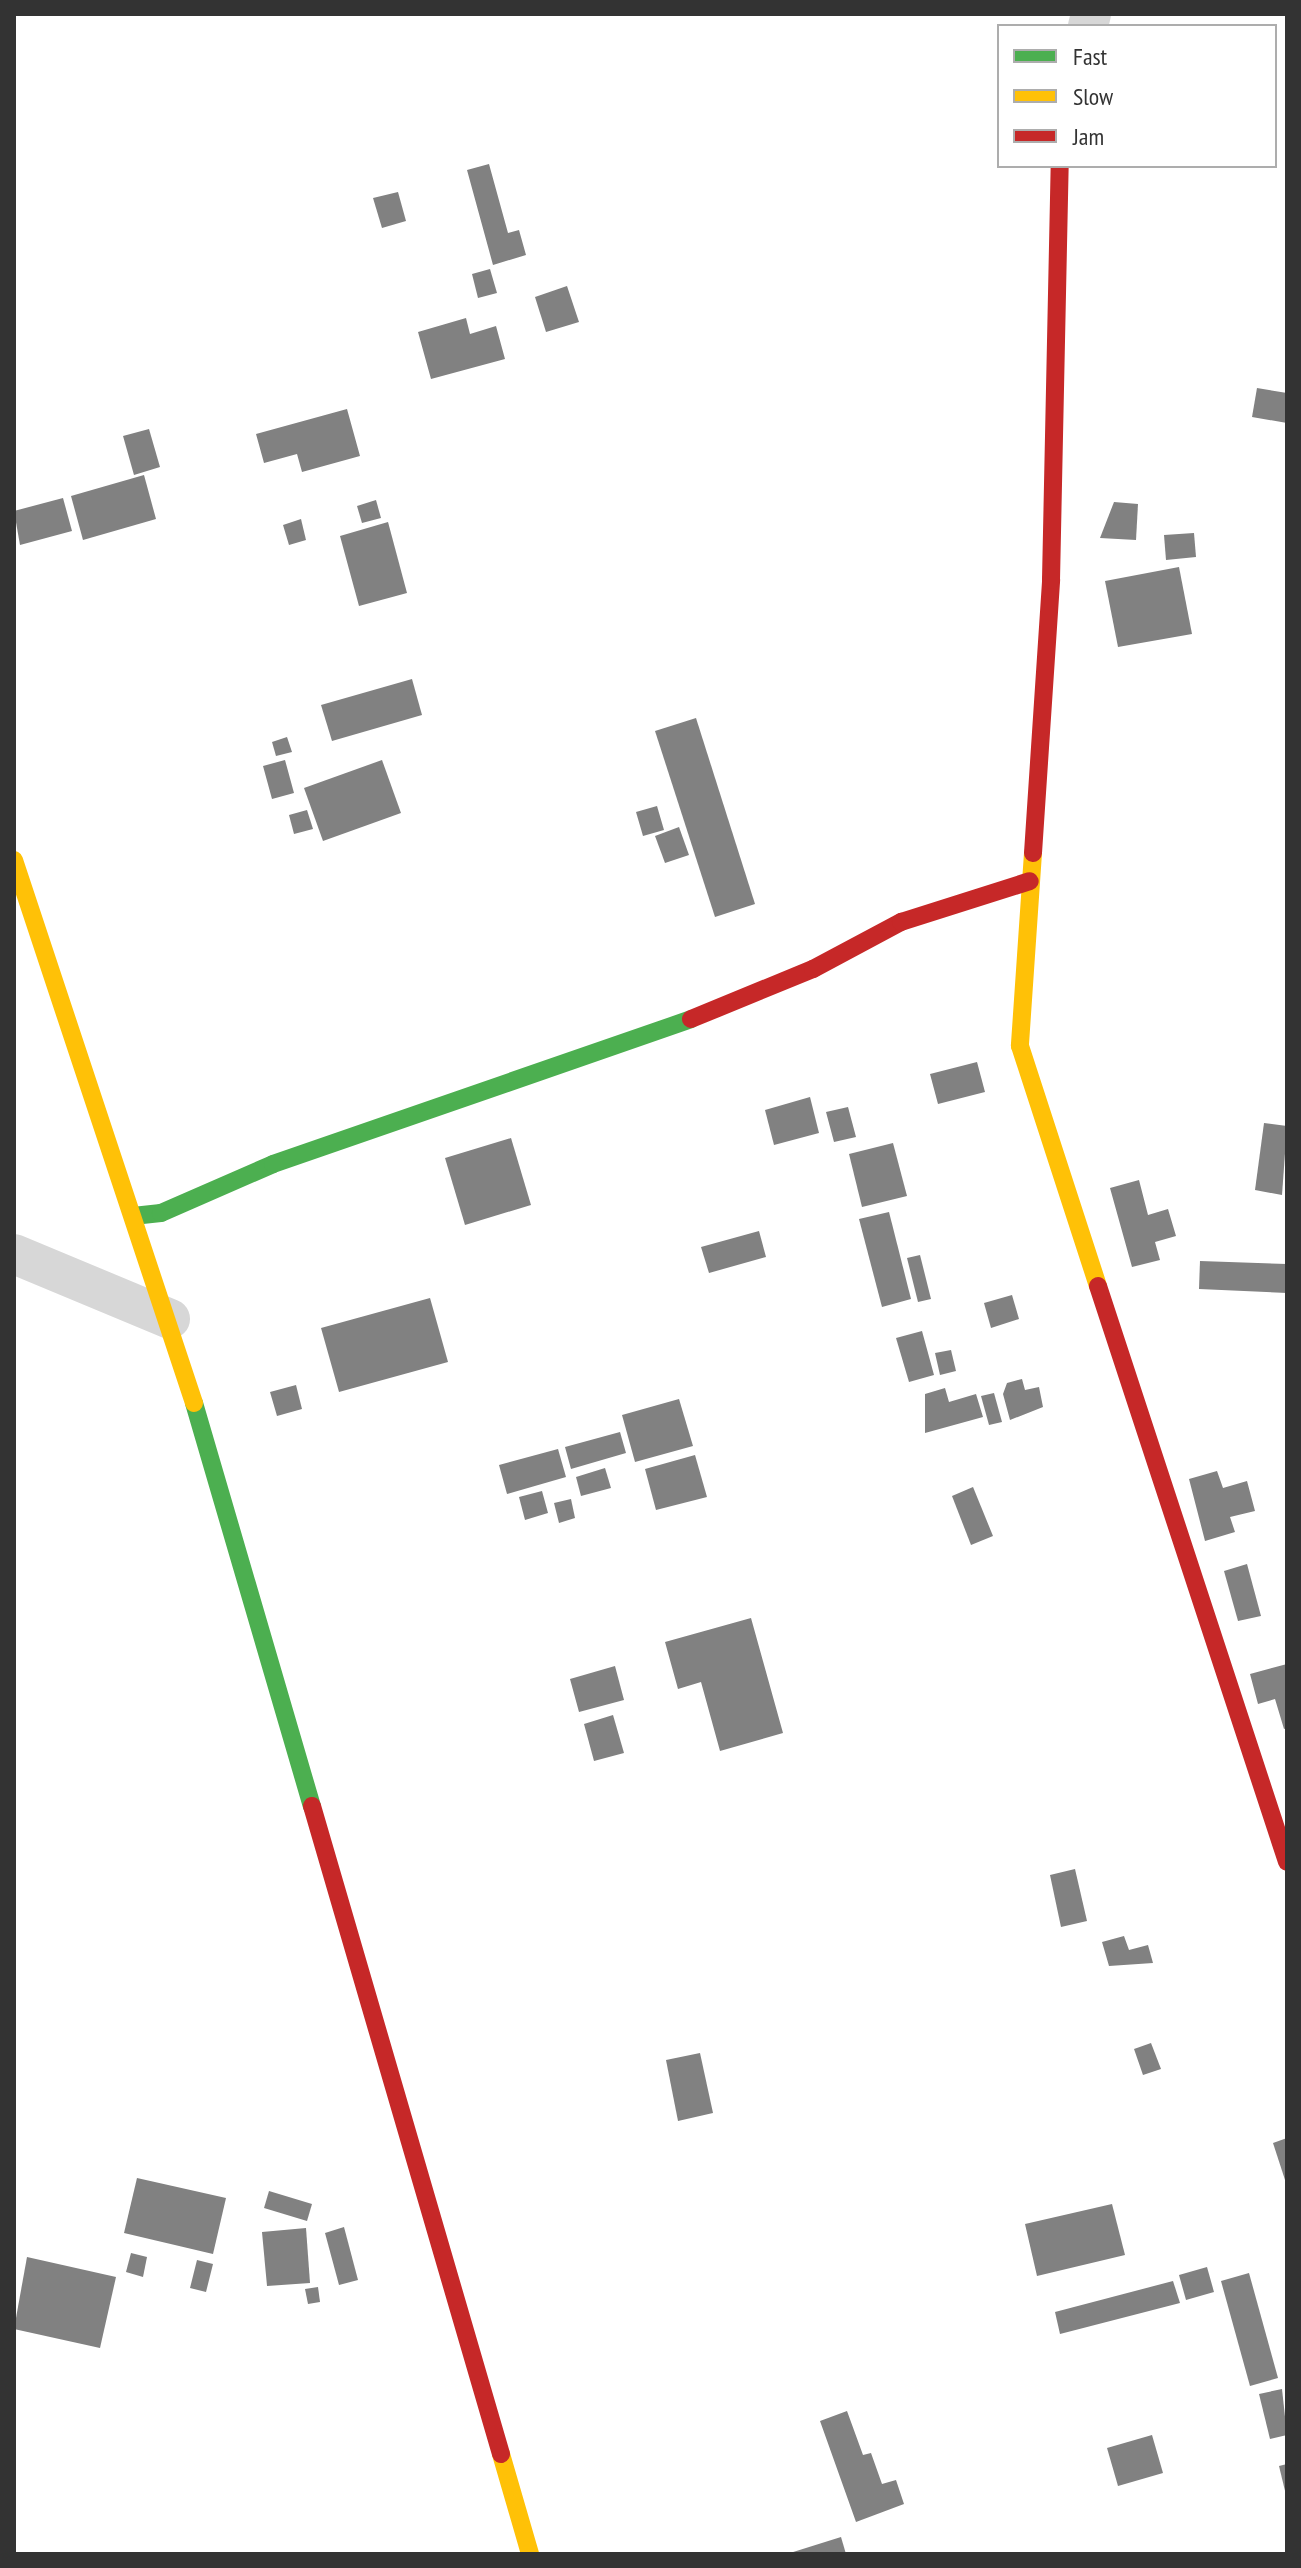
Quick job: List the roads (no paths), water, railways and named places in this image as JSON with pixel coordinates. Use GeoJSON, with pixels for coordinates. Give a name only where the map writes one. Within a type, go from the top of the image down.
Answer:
{"type":"FeatureCollection","features":[{"type":"Feature","properties":{"kind":"street"},"geometry":{"type":"LineString","coordinates":[[1060,168],[1051,580],[1020,1046],[1287,1862]]}},
{"type":"Feature","properties":{"kind":"street"},"geometry":{"type":"LineString","coordinates":[[14,860],[170,1319],[530,2554]]}},
{"type":"Feature","properties":{"kind":"street"},"geometry":{"type":"LineString","coordinates":[[133,1216],[161,1213],[273,1164],[628,1044],[813,969],[901,922],[1030,881]]}},
{"type":"Feature","properties":{"kind":"street"},"geometry":{"type":"LineString","coordinates":[[14,1254],[170,1319]]}}]}
